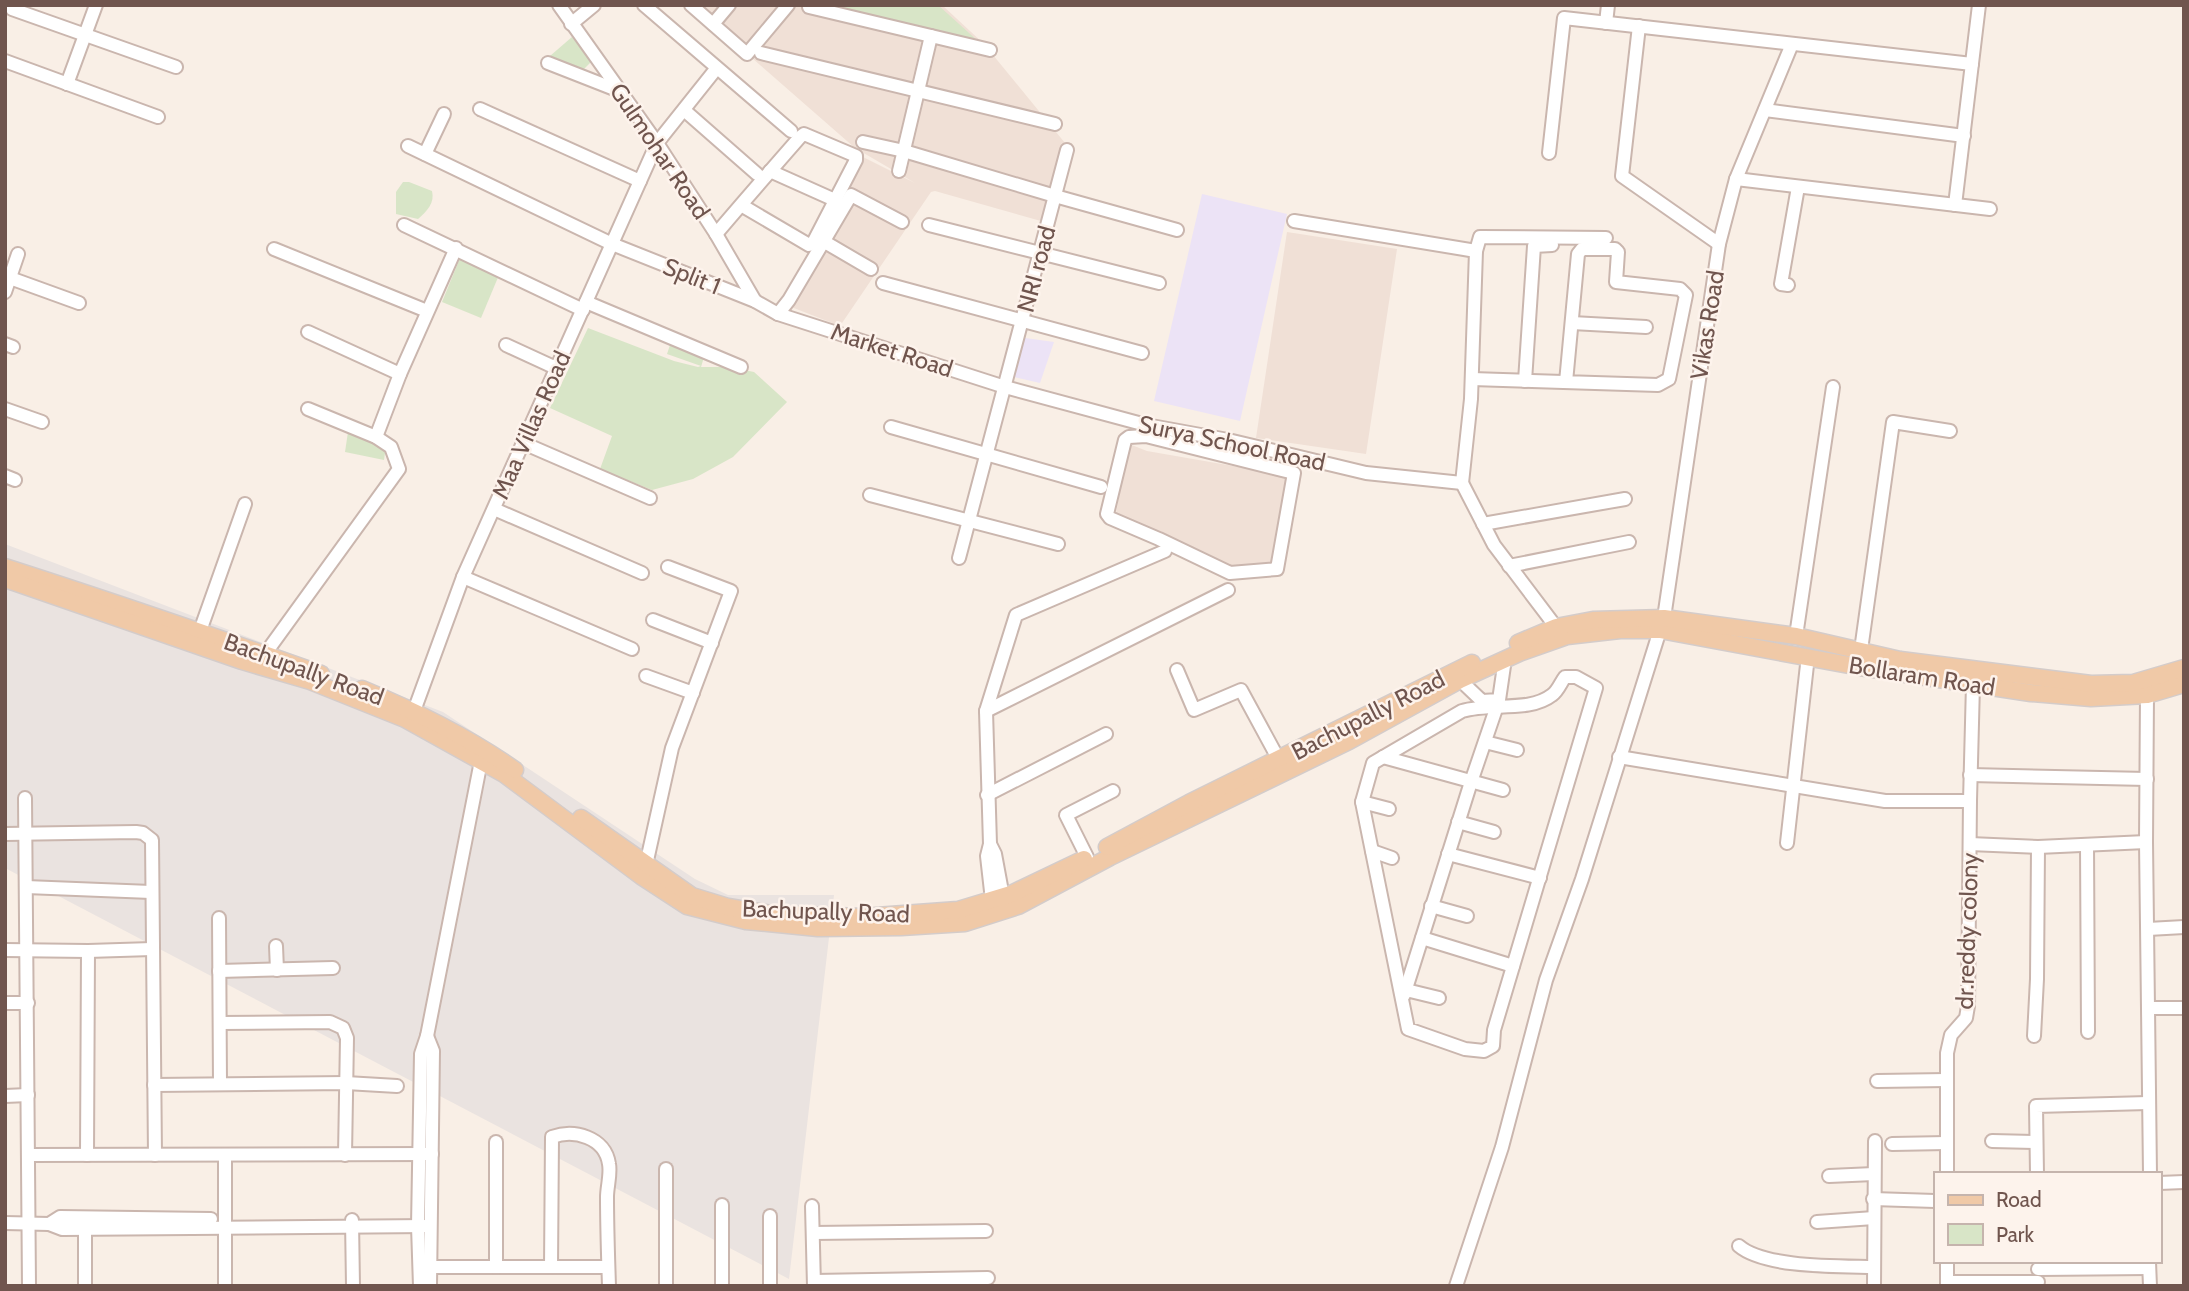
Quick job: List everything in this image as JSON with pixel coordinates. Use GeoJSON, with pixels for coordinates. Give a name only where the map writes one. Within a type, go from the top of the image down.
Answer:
{"type":"FeatureCollection","features":[{"type":"Feature","properties":{"kind":"main road","name":"Bachupally Road"},"geometry":{"type":"LineString","coordinates":[[5,567],[201,631],[351,685],[414,711],[487,750],[692,896],[728,907],[771,914],[863,917],[931,914],[998,899],[1279,760],[1505,659],[1567,636],[1662,624]]}},
{"type":"Feature","properties":{"kind":"main road","name":"Bachupally Road"},"geometry":{"type":"LineString","coordinates":[[5,579],[346,694],[405,719],[504,774],[641,876],[687,906],[721,916],[776,925],[818,928],[965,923],[1018,906],[1110,857],[1349,741],[1407,701],[1491,654],[1556,627],[1593,620],[1662,624]]}},
{"type":"Feature","properties":{"kind":"main road","name":"Bollaram Road"},"geometry":{"type":"LineString","coordinates":[[1662,624],[1796,636],[1900,660],[2091,684],[2133,683],[2184,668]]}},
{"type":"Feature","properties":{"kind":"main road","name":"Bollaram Road"},"geometry":{"type":"LineString","coordinates":[[1662,624],[1808,656],[1973,684],[2091,698],[2147,695],[2184,684]]}},
{"type":"Feature","properties":{"kind":"street"},"geometry":{"type":"LineString","coordinates":[[67,84],[96,5]]}},
{"type":"Feature","properties":{"kind":"street","name":"Gulmohar Road"},"geometry":{"type":"LineString","coordinates":[[559,5],[574,21],[622,92],[716,234],[755,301]]}},
{"type":"Feature","properties":{"kind":"street"},"geometry":{"type":"LineString","coordinates":[[569,5],[574,21],[594,5]]}},
{"type":"Feature","properties":{"kind":"street"},"geometry":{"type":"LineString","coordinates":[[644,5],[791,131]]}},
{"type":"Feature","properties":{"kind":"street"},"geometry":{"type":"LineString","coordinates":[[691,5],[747,54],[788,5]]}},
{"type":"Feature","properties":{"kind":"street"},"geometry":{"type":"LineString","coordinates":[[713,24],[729,5]]}},
{"type":"Feature","properties":{"kind":"street"},"geometry":{"type":"LineString","coordinates":[[1606,23],[1608,5]]}},
{"type":"Feature","properties":{"kind":"street"},"geometry":{"type":"LineString","coordinates":[[1955,205],[1979,5]]}},
{"type":"Feature","properties":{"kind":"street"},"geometry":{"type":"LineString","coordinates":[[809,8],[990,50]]}},
{"type":"Feature","properties":{"kind":"street"},"geometry":{"type":"LineString","coordinates":[[12,9],[176,67]]}},
{"type":"Feature","properties":{"kind":"street"},"geometry":{"type":"LineString","coordinates":[[1549,153],[1564,18],[1972,64]]}},
{"type":"Feature","properties":{"kind":"street"},"geometry":{"type":"LineString","coordinates":[[1639,26],[1622,176],[1719,244]]}},
{"type":"Feature","properties":{"kind":"street"},"geometry":{"type":"LineString","coordinates":[[900,172],[931,36]]}},
{"type":"Feature","properties":{"kind":"street","name":"Vikas Road"},"geometry":{"type":"LineString","coordinates":[[1456,1286],[1502,1147],[1546,980],[1662,624],[1719,244],[1736,179],[1792,44]]}},
{"type":"Feature","properties":{"kind":"street"},"geometry":{"type":"LineString","coordinates":[[761,53],[1055,124]]}},
{"type":"Feature","properties":{"kind":"street"},"geometry":{"type":"LineString","coordinates":[[5,61],[158,117]]}},
{"type":"Feature","properties":{"kind":"street"},"geometry":{"type":"LineString","coordinates":[[548,63],[622,92]]}},
{"type":"Feature","properties":{"kind":"street","name":"Maa Villas Road"},"geometry":{"type":"LineString","coordinates":[[414,711],[463,578],[584,306],[608,243],[656,144],[716,69]]}},
{"type":"Feature","properties":{"kind":"street"},"geometry":{"type":"LineString","coordinates":[[480,109],[640,181]]}},
{"type":"Feature","properties":{"kind":"street"},"geometry":{"type":"LineString","coordinates":[[684,110],[764,173],[836,201]]}},
{"type":"Feature","properties":{"kind":"street"},"geometry":{"type":"LineString","coordinates":[[1765,110],[1964,136]]}},
{"type":"Feature","properties":{"kind":"street"},"geometry":{"type":"LineString","coordinates":[[425,154],[444,114]]}},
{"type":"Feature","properties":{"kind":"street"},"geometry":{"type":"LineString","coordinates":[[716,234],[764,173],[800,137],[808,135],[856,156],[836,201],[813,243],[809,245],[741,205]]}},
{"type":"Feature","properties":{"kind":"street"},"geometry":{"type":"LineString","coordinates":[[863,142],[904,151],[1177,230]]}},
{"type":"Feature","properties":{"kind":"street","name":"Split 1"},"geometry":{"type":"LineString","coordinates":[[408,146],[608,243],[755,301],[778,314]]}},
{"type":"Feature","properties":{"kind":"street","name":"NRI road"},"geometry":{"type":"LineString","coordinates":[[959,558],[1067,150]]}},
{"type":"Feature","properties":{"kind":"street"},"geometry":{"type":"LineString","coordinates":[[1736,179],[1990,209]]}},
{"type":"Feature","properties":{"kind":"street"},"geometry":{"type":"LineString","coordinates":[[1788,285],[1781,284],[1798,187]]}},
{"type":"Feature","properties":{"kind":"street"},"geometry":{"type":"LineString","coordinates":[[778,314],[851,195],[902,222]]}},
{"type":"Feature","properties":{"kind":"street"},"geometry":{"type":"LineString","coordinates":[[1294,221],[1476,251]]}},
{"type":"Feature","properties":{"kind":"street"},"geometry":{"type":"LineString","coordinates":[[404,225],[584,306],[741,367]]}},
{"type":"Feature","properties":{"kind":"street"},"geometry":{"type":"LineString","coordinates":[[929,225],[1159,283]]}},
{"type":"Feature","properties":{"kind":"street"},"geometry":{"type":"LineString","coordinates":[[1556,627],[1509,566],[1462,483],[1472,379],[1476,251],[1480,237],[1606,238]]}},
{"type":"Feature","properties":{"kind":"street"},"geometry":{"type":"LineString","coordinates":[[823,241],[871,269]]}},
{"type":"Feature","properties":{"kind":"street"},"geometry":{"type":"LineString","coordinates":[[1525,381],[1534,246],[1538,244],[1570,245],[1573,249],[1560,364]]}},
{"type":"Feature","properties":{"kind":"street"},"geometry":{"type":"LineString","coordinates":[[376,437],[400,374],[456,248]]}},
{"type":"Feature","properties":{"kind":"street"},"geometry":{"type":"LineString","coordinates":[[274,249],[427,311]]}},
{"type":"Feature","properties":{"kind":"street"},"geometry":{"type":"LineString","coordinates":[[1472,379],[1658,385],[1669,379],[1686,295],[1680,289],[1616,282],[1619,252],[1615,249],[1582,249],[1578,254],[1566,382]]}},
{"type":"Feature","properties":{"kind":"street"},"geometry":{"type":"LineString","coordinates":[[5,292],[9,273],[18,254]]}},
{"type":"Feature","properties":{"kind":"street"},"geometry":{"type":"LineString","coordinates":[[9,273],[79,303]]}},
{"type":"Feature","properties":{"kind":"street"},"geometry":{"type":"LineString","coordinates":[[883,283],[1142,353]]}},
{"type":"Feature","properties":{"kind":"street","name":"Market Road"},"geometry":{"type":"LineString","coordinates":[[778,314],[1005,387]]}},
{"type":"Feature","properties":{"kind":"street"},"geometry":{"type":"LineString","coordinates":[[1572,323],[1646,327]]}},
{"type":"Feature","properties":{"kind":"street"},"geometry":{"type":"LineString","coordinates":[[308,332],[400,374]]}},
{"type":"Feature","properties":{"kind":"street"},"geometry":{"type":"LineString","coordinates":[[506,345],[556,368]]}},
{"type":"Feature","properties":{"kind":"street","name":"Surya School Road"},"geometry":{"type":"LineString","coordinates":[[1005,387],[1146,431],[1228,440],[1381,475],[1462,483]]}},
{"type":"Feature","properties":{"kind":"street"},"geometry":{"type":"LineString","coordinates":[[1796,636],[1833,387]]}},
{"type":"Feature","properties":{"kind":"street"},"geometry":{"type":"LineString","coordinates":[[265,654],[399,469],[391,447],[376,437],[308,408]]}},
{"type":"Feature","properties":{"kind":"street"},"geometry":{"type":"LineString","coordinates":[[5,409],[42,422]]}},
{"type":"Feature","properties":{"kind":"street"},"geometry":{"type":"LineString","coordinates":[[1861,650],[1893,422],[1950,431]]}},
{"type":"Feature","properties":{"kind":"street"},"geometry":{"type":"LineString","coordinates":[[891,427],[1101,487]]}},
{"type":"Feature","properties":{"kind":"street"},"geometry":{"type":"LineString","coordinates":[[1146,431],[1225,457],[1294,472],[1279,566],[1274,570],[1230,573],[1110,518],[1107,514],[1125,440],[1146,431]]}},
{"type":"Feature","properties":{"kind":"street"},"geometry":{"type":"LineString","coordinates":[[1225,457],[1228,440]]}},
{"type":"Feature","properties":{"kind":"street"},"geometry":{"type":"LineString","coordinates":[[523,443],[650,498]]}},
{"type":"Feature","properties":{"kind":"street"},"geometry":{"type":"LineString","coordinates":[[1280,469],[1283,453]]}},
{"type":"Feature","properties":{"kind":"street"},"geometry":{"type":"LineString","coordinates":[[870,495],[1058,544]]}},
{"type":"Feature","properties":{"kind":"street"},"geometry":{"type":"LineString","coordinates":[[1483,524],[1625,499]]}},
{"type":"Feature","properties":{"kind":"street"},"geometry":{"type":"LineString","coordinates":[[201,631],[245,503]]}},
{"type":"Feature","properties":{"kind":"street"},"geometry":{"type":"LineString","coordinates":[[494,509],[642,573]]}},
{"type":"Feature","properties":{"kind":"street"},"geometry":{"type":"LineString","coordinates":[[1509,566],[1629,542]]}},
{"type":"Feature","properties":{"kind":"street"},"geometry":{"type":"LineString","coordinates":[[998,899],[987,856],[990,844],[986,795],[986,711],[1016,615],[1166,551]]}},
{"type":"Feature","properties":{"kind":"street"},"geometry":{"type":"LineString","coordinates":[[646,865],[672,748],[731,591],[668,567]]}},
{"type":"Feature","properties":{"kind":"street"},"geometry":{"type":"LineString","coordinates":[[463,578],[632,649]]}},
{"type":"Feature","properties":{"kind":"street"},"geometry":{"type":"LineString","coordinates":[[986,711],[1228,590]]}},
{"type":"Feature","properties":{"kind":"street"},"geometry":{"type":"LineString","coordinates":[[653,620],[712,643]]}},
{"type":"Feature","properties":{"kind":"street"},"geometry":{"type":"LineString","coordinates":[[1787,843],[1808,656]]}},
{"type":"Feature","properties":{"kind":"street"},"geometry":{"type":"LineString","coordinates":[[1404,994],[1471,782],[1499,703],[1505,659]]}},
{"type":"Feature","properties":{"kind":"street"},"geometry":{"type":"LineString","coordinates":[[1177,670],[1195,710],[1241,690],[1279,760]]}},
{"type":"Feature","properties":{"kind":"street"},"geometry":{"type":"LineString","coordinates":[[646,676],[693,693]]}},
{"type":"Feature","properties":{"kind":"street"},"geometry":{"type":"LineString","coordinates":[[1460,680],[1482,701],[1532,705],[1553,695],[1565,677],[1576,677],[1595,688],[1494,1030],[1493,1046],[1484,1051],[1465,1049],[1408,1029],[1404,994],[1362,802],[1374,763],[1462,711],[1499,703]]}},
{"type":"Feature","properties":{"kind":"street","name":"dr.reddy colony"},"geometry":{"type":"LineString","coordinates":[[1947,1172],[1947,1053],[1951,1035],[1966,1018],[1968,1006],[1973,684]]}},
{"type":"Feature","properties":{"kind":"street"},"geometry":{"type":"LineString","coordinates":[[2147,695],[2150,1172]]}},
{"type":"Feature","properties":{"kind":"street"},"geometry":{"type":"LineString","coordinates":[[986,795],[1106,734]]}},
{"type":"Feature","properties":{"kind":"street"},"geometry":{"type":"LineString","coordinates":[[1485,742],[1517,750]]}},
{"type":"Feature","properties":{"kind":"street"},"geometry":{"type":"LineString","coordinates":[[1384,757],[1503,790]]}},
{"type":"Feature","properties":{"kind":"street"},"geometry":{"type":"LineString","coordinates":[[1619,757],[1885,801],[1970,801]]}},
{"type":"Feature","properties":{"kind":"street"},"geometry":{"type":"LineString","coordinates":[[430,1286],[419,1154],[421,1054],[427,1036],[481,761]]}},
{"type":"Feature","properties":{"kind":"street"},"geometry":{"type":"LineString","coordinates":[[1970,775],[2147,779]]}},
{"type":"Feature","properties":{"kind":"street"},"geometry":{"type":"LineString","coordinates":[[1087,857],[1066,815],[1113,791]]}},
{"type":"Feature","properties":{"kind":"street"},"geometry":{"type":"LineString","coordinates":[[25,798],[30,1286]]}},
{"type":"Feature","properties":{"kind":"street"},"geometry":{"type":"LineString","coordinates":[[1362,802],[1389,809]]}},
{"type":"Feature","properties":{"kind":"street"},"geometry":{"type":"LineString","coordinates":[[1458,822],[1494,832]]}},
{"type":"Feature","properties":{"kind":"street"},"geometry":{"type":"LineString","coordinates":[[5,834],[143,833],[152,840],[155,1155]]}},
{"type":"Feature","properties":{"kind":"street"},"geometry":{"type":"LineString","coordinates":[[1970,844],[2038,847],[2147,842]]}},
{"type":"Feature","properties":{"kind":"street"},"geometry":{"type":"LineString","coordinates":[[2087,845],[2088,1032]]}},
{"type":"Feature","properties":{"kind":"street"},"geometry":{"type":"LineString","coordinates":[[2034,1037],[2038,847]]}},
{"type":"Feature","properties":{"kind":"street"},"geometry":{"type":"LineString","coordinates":[[1372,851],[1392,858]]}},
{"type":"Feature","properties":{"kind":"street"},"geometry":{"type":"LineString","coordinates":[[1448,854],[1540,878]]}},
{"type":"Feature","properties":{"kind":"street"},"geometry":{"type":"LineString","coordinates":[[26,887],[151,892]]}},
{"type":"Feature","properties":{"kind":"street"},"geometry":{"type":"LineString","coordinates":[[1431,906],[1467,916]]}},
{"type":"Feature","properties":{"kind":"street"},"geometry":{"type":"LineString","coordinates":[[219,918],[220,1084]]}},
{"type":"Feature","properties":{"kind":"street"},"geometry":{"type":"LineString","coordinates":[[2148,929],[2184,927]]}},
{"type":"Feature","properties":{"kind":"street"},"geometry":{"type":"LineString","coordinates":[[1422,938],[1513,966]]}},
{"type":"Feature","properties":{"kind":"street"},"geometry":{"type":"LineString","coordinates":[[276,946],[277,970]]}},
{"type":"Feature","properties":{"kind":"street"},"geometry":{"type":"LineString","coordinates":[[5,950],[152,949]]}},
{"type":"Feature","properties":{"kind":"street"},"geometry":{"type":"LineString","coordinates":[[87,1155],[88,951]]}},
{"type":"Feature","properties":{"kind":"street"},"geometry":{"type":"LineString","coordinates":[[219,971],[333,968]]}},
{"type":"Feature","properties":{"kind":"street"},"geometry":{"type":"LineString","coordinates":[[1404,994],[1439,998]]}},
{"type":"Feature","properties":{"kind":"street"},"geometry":{"type":"LineString","coordinates":[[5,1003],[28,1003]]}},
{"type":"Feature","properties":{"kind":"street"},"geometry":{"type":"LineString","coordinates":[[2149,1008],[2184,1008]]}},
{"type":"Feature","properties":{"kind":"street"},"geometry":{"type":"LineString","coordinates":[[220,1023],[338,1024],[343,1028],[347,1038],[345,1155]]}},
{"type":"Feature","properties":{"kind":"street"},"geometry":{"type":"LineString","coordinates":[[420,1286],[423,1222],[432,1154],[432,1051],[427,1036]]}},
{"type":"Feature","properties":{"kind":"street"},"geometry":{"type":"LineString","coordinates":[[1877,1080],[1947,1080]]}},
{"type":"Feature","properties":{"kind":"street"},"geometry":{"type":"LineString","coordinates":[[154,1085],[346,1083],[397,1086]]}},
{"type":"Feature","properties":{"kind":"street"},"geometry":{"type":"LineString","coordinates":[[5,1096],[28,1095]]}},
{"type":"Feature","properties":{"kind":"street"},"geometry":{"type":"LineString","coordinates":[[2037,1172],[2036,1106],[2148,1103]]}},
{"type":"Feature","properties":{"kind":"street"},"geometry":{"type":"LineString","coordinates":[[551,1267],[552,1137],[575,1133],[594,1141],[604,1152],[609,1164],[609,1286]]}},
{"type":"Feature","properties":{"kind":"street"},"geometry":{"type":"LineString","coordinates":[[1874,1286],[1875,1141]]}},
{"type":"Feature","properties":{"kind":"street"},"geometry":{"type":"LineString","coordinates":[[496,1142],[496,1267]]}},
{"type":"Feature","properties":{"kind":"street"},"geometry":{"type":"LineString","coordinates":[[1992,1142],[2036,1142]]}},
{"type":"Feature","properties":{"kind":"street"},"geometry":{"type":"LineString","coordinates":[[1892,1144],[1947,1143]]}},
{"type":"Feature","properties":{"kind":"street"},"geometry":{"type":"LineString","coordinates":[[29,1155],[432,1154]]}},
{"type":"Feature","properties":{"kind":"street"},"geometry":{"type":"LineString","coordinates":[[225,1155],[225,1286]]}},
{"type":"Feature","properties":{"kind":"street"},"geometry":{"type":"LineString","coordinates":[[666,1169],[666,1286]]}},
{"type":"Feature","properties":{"kind":"street"},"geometry":{"type":"LineString","coordinates":[[1829,1176],[1874,1174]]}},
{"type":"Feature","properties":{"kind":"street"},"geometry":{"type":"LineString","coordinates":[[2161,1183],[2184,1182]]}},
{"type":"Feature","properties":{"kind":"street"},"geometry":{"type":"LineString","coordinates":[[1873,1199],[1934,1201]]}},
{"type":"Feature","properties":{"kind":"street"},"geometry":{"type":"LineString","coordinates":[[722,1205],[722,1286]]}},
{"type":"Feature","properties":{"kind":"street"},"geometry":{"type":"LineString","coordinates":[[812,1206],[814,1283],[988,1278]]}},
{"type":"Feature","properties":{"kind":"street"},"geometry":{"type":"LineString","coordinates":[[770,1216],[770,1286]]}},
{"type":"Feature","properties":{"kind":"street"},"geometry":{"type":"LineString","coordinates":[[1817,1222],[1874,1218]]}},
{"type":"Feature","properties":{"kind":"street"},"geometry":{"type":"LineString","coordinates":[[5,1223],[49,1224],[62,1229],[85,1223],[423,1222]]}},
{"type":"Feature","properties":{"kind":"street"},"geometry":{"type":"LineString","coordinates":[[85,1223],[85,1286]]}},
{"type":"Feature","properties":{"kind":"street"},"geometry":{"type":"LineString","coordinates":[[353,1223],[353,1286]]}},
{"type":"Feature","properties":{"kind":"street"},"geometry":{"type":"LineString","coordinates":[[813,1233],[986,1231]]}},
{"type":"Feature","properties":{"kind":"street"},"geometry":{"type":"LineString","coordinates":[[1739,1246],[1748,1254],[1802,1264],[1874,1267]]}},
{"type":"Feature","properties":{"kind":"street"},"geometry":{"type":"LineString","coordinates":[[1947,1263],[1947,1284],[2149,1265],[2150,1286]]}},
{"type":"Feature","properties":{"kind":"street"},"geometry":{"type":"LineString","coordinates":[[429,1267],[608,1267]]}},
{"type":"Feature","properties":{"kind":"shaded area"},"geometry":{"type":"Polygon","coordinates":[[[683,5],[942,5],[984,44],[1065,143],[1048,223],[931,192],[840,326],[781,303],[836,210],[863,157],[915,183],[855,148],[752,58],[748,62],[683,5]]]}},
{"type":"Feature","properties":{"kind":"shaded area"},"geometry":{"type":"Polygon","coordinates":[[[1202,194],[1287,214],[1240,421],[1154,401],[1202,194]]]}},
{"type":"Feature","properties":{"kind":"shaded area"},"geometry":{"type":"Polygon","coordinates":[[[1287,232],[1397,249],[1366,454],[1256,438],[1287,232]]]}},
{"type":"Feature","properties":{"kind":"shaded area"},"geometry":{"type":"Polygon","coordinates":[[[1025,338],[1054,342],[1040,383],[1014,377],[1025,338]]]}},
{"type":"Feature","properties":{"kind":"shaded area"},"geometry":{"type":"Polygon","coordinates":[[[1129,444],[1147,451],[1291,476],[1276,563],[1230,569],[1116,513],[1129,444]]]}},
{"type":"Feature","properties":{"kind":"shaded area"},"geometry":{"type":"Polygon","coordinates":[[[5,544],[443,712],[695,879],[728,895],[834,895],[789,1279],[5,868],[5,544]]]}},
{"type":"Feature","properties":{"kind":"green space"},"geometry":{"type":"Polygon","coordinates":[[[820,5],[938,5],[979,42],[820,5]]]}},
{"type":"Feature","properties":{"kind":"green space"},"geometry":{"type":"Polygon","coordinates":[[[572,37],[591,62],[582,71],[550,56],[572,37]]]}},
{"type":"Feature","properties":{"kind":"green space"},"geometry":{"type":"Polygon","coordinates":[[[403,182],[432,191],[431,203],[418,219],[396,214],[396,192],[403,182]]]}},
{"type":"Feature","properties":{"kind":"green space"},"geometry":{"type":"Polygon","coordinates":[[[460,258],[499,275],[481,318],[442,302],[460,258]]]}},
{"type":"Feature","properties":{"kind":"green space"},"geometry":{"type":"Polygon","coordinates":[[[588,328],[674,361],[701,366],[667,354],[670,345],[704,357],[701,367],[729,367],[754,372],[787,402],[733,457],[693,479],[652,490],[600,469],[612,436],[550,408],[588,328]]]}},
{"type":"Feature","properties":{"kind":"green space"},"geometry":{"type":"Polygon","coordinates":[[[348,432],[386,446],[384,460],[345,452],[348,432]]]}}]}
